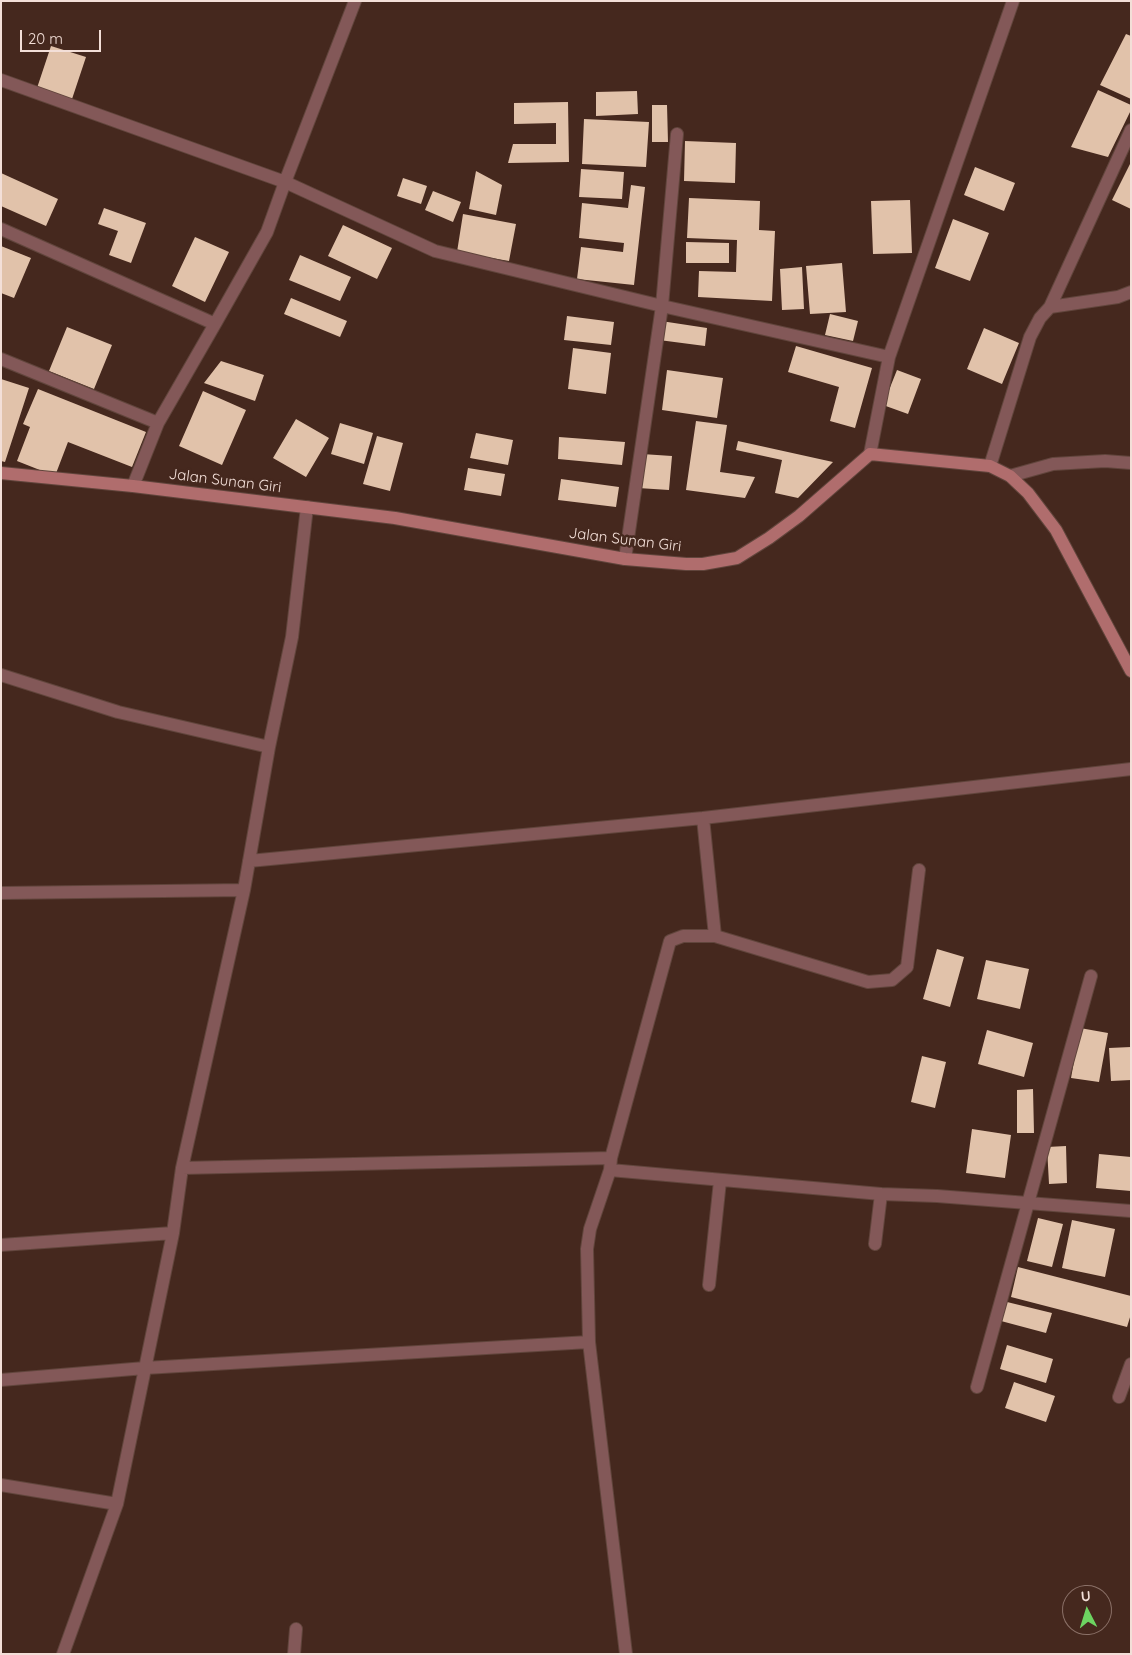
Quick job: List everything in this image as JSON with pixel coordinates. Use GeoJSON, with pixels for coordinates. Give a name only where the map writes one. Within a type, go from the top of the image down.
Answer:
{"type":"FeatureCollection","features":[{"type":"Feature","properties":{"kind":"street"},"geometry":{"type":"LineString","coordinates":[[134,486],[158,423],[267,232],[355,1]]}},
{"type":"Feature","properties":{"kind":"street"},"geometry":{"type":"LineString","coordinates":[[1013,1],[890,358],[870,454],[990,466],[1010,476],[1028,493],[1056,530],[1131,671]]}},
{"type":"Feature","properties":{"kind":"street"},"geometry":{"type":"LineString","coordinates":[[1,80],[285,182],[435,250],[662,306],[890,358]]}},
{"type":"Feature","properties":{"kind":"street"},"geometry":{"type":"LineString","coordinates":[[990,466],[1030,337],[1040,318],[1050,307],[1131,130]]}},
{"type":"Feature","properties":{"kind":"street"},"geometry":{"type":"LineString","coordinates":[[625,559],[662,306],[677,134]]}},
{"type":"Feature","properties":{"kind":"street"},"geometry":{"type":"LineString","coordinates":[[1,229],[215,324]]}},
{"type":"Feature","properties":{"kind":"street"},"geometry":{"type":"LineString","coordinates":[[1050,307],[1118,297],[1131,292]]}},
{"type":"Feature","properties":{"kind":"street"},"geometry":{"type":"LineString","coordinates":[[1,359],[158,423]]}},
{"type":"Feature","properties":{"kind":"street","name":"Jalan Sunan Giri"},"geometry":{"type":"LineString","coordinates":[[1,473],[134,486],[395,518],[625,559],[686,564],[737,558],[791,522],[870,454]]}},
{"type":"Feature","properties":{"kind":"street"},"geometry":{"type":"LineString","coordinates":[[1010,476],[1053,464],[1105,461],[1131,464]]}},
{"type":"Feature","properties":{"kind":"street"},"geometry":{"type":"LineString","coordinates":[[63,1654],[117,1504],[172,1233],[182,1168],[244,890],[269,747],[292,637],[307,508]]}},
{"type":"Feature","properties":{"kind":"street"},"geometry":{"type":"LineString","coordinates":[[1,675],[118,712],[269,747]]}},
{"type":"Feature","properties":{"kind":"street"},"geometry":{"type":"LineString","coordinates":[[249,860],[703,818],[1131,769]]}},
{"type":"Feature","properties":{"kind":"street"},"geometry":{"type":"LineString","coordinates":[[703,818],[715,936]]}},
{"type":"Feature","properties":{"kind":"street"},"geometry":{"type":"LineString","coordinates":[[626,1654],[590,1342],[587,1249],[590,1229],[611,1164],[670,941],[683,936],[715,936],[868,982],[892,980],[907,967],[919,870]]}},
{"type":"Feature","properties":{"kind":"street"},"geometry":{"type":"LineString","coordinates":[[1,893],[244,890]]}},
{"type":"Feature","properties":{"kind":"street"},"geometry":{"type":"LineString","coordinates":[[977,1387],[1091,976]]}},
{"type":"Feature","properties":{"kind":"street"},"geometry":{"type":"LineString","coordinates":[[182,1168],[611,1164],[720,1181],[1131,1211]]}},
{"type":"Feature","properties":{"kind":"street"},"geometry":{"type":"LineString","coordinates":[[709,1285],[720,1181]]}},
{"type":"Feature","properties":{"kind":"street"},"geometry":{"type":"LineString","coordinates":[[875,1244],[881,1194]]}},
{"type":"Feature","properties":{"kind":"street"},"geometry":{"type":"LineString","coordinates":[[1,1245],[172,1233]]}},
{"type":"Feature","properties":{"kind":"street"},"geometry":{"type":"LineString","coordinates":[[1,1380],[145,1368],[590,1342]]}},
{"type":"Feature","properties":{"kind":"street"},"geometry":{"type":"LineString","coordinates":[[1119,1397],[1131,1364]]}},
{"type":"Feature","properties":{"kind":"street"},"geometry":{"type":"LineString","coordinates":[[1,1485],[117,1504]]}},
{"type":"Feature","properties":{"kind":"street"},"geometry":{"type":"LineString","coordinates":[[294,1654],[296,1629]]}},
{"type":"Feature","properties":{"kind":"building"},"geometry":{"type":"Polygon","coordinates":[[[1126,34],[1131,36],[1131,99],[1100,85],[1126,34]]]}},
{"type":"Feature","properties":{"kind":"building"},"geometry":{"type":"Polygon","coordinates":[[[51,46],[86,57],[72,99],[37,88],[51,46]]]}},
{"type":"Feature","properties":{"kind":"building"},"geometry":{"type":"Polygon","coordinates":[[[1098,90],[1131,105],[1131,110],[1108,157],[1071,147],[1098,90]]]}},
{"type":"Feature","properties":{"kind":"building"},"geometry":{"type":"Polygon","coordinates":[[[637,91],[638,114],[596,116],[596,92],[637,91]]]}},
{"type":"Feature","properties":{"kind":"building"},"geometry":{"type":"Polygon","coordinates":[[[568,102],[569,162],[508,163],[513,144],[556,144],[556,123],[514,124],[514,103],[568,102]]]}},
{"type":"Feature","properties":{"kind":"building"},"geometry":{"type":"Polygon","coordinates":[[[652,105],[667,105],[668,142],[652,142],[652,105]]]}},
{"type":"Feature","properties":{"kind":"building"},"geometry":{"type":"Polygon","coordinates":[[[584,119],[649,122],[646,167],[582,164],[584,119]]]}},
{"type":"Feature","properties":{"kind":"building"},"geometry":{"type":"Polygon","coordinates":[[[685,141],[736,143],[735,183],[684,181],[685,141]]]}},
{"type":"Feature","properties":{"kind":"building"},"geometry":{"type":"Polygon","coordinates":[[[1131,162],[1131,209],[1112,200],[1131,162]]]}},
{"type":"Feature","properties":{"kind":"building"},"geometry":{"type":"Polygon","coordinates":[[[975,167],[1015,183],[1004,211],[964,195],[975,167]]]}},
{"type":"Feature","properties":{"kind":"building"},"geometry":{"type":"Polygon","coordinates":[[[581,169],[624,172],[622,199],[579,197],[581,169]]]}},
{"type":"Feature","properties":{"kind":"building"},"geometry":{"type":"Polygon","coordinates":[[[476,171],[502,185],[496,215],[469,209],[476,171]]]}},
{"type":"Feature","properties":{"kind":"building"},"geometry":{"type":"Polygon","coordinates":[[[1,173],[58,199],[46,226],[1,206],[1,173]]]}},
{"type":"Feature","properties":{"kind":"building"},"geometry":{"type":"Polygon","coordinates":[[[403,178],[427,186],[421,204],[397,196],[403,178]]]}},
{"type":"Feature","properties":{"kind":"building"},"geometry":{"type":"Polygon","coordinates":[[[631,185],[645,187],[634,285],[577,279],[581,247],[623,252],[624,243],[579,238],[582,203],[628,208],[631,185]]]}},
{"type":"Feature","properties":{"kind":"building"},"geometry":{"type":"Polygon","coordinates":[[[433,191],[461,202],[453,222],[425,210],[433,191]]]}},
{"type":"Feature","properties":{"kind":"building"},"geometry":{"type":"Polygon","coordinates":[[[689,198],[760,201],[759,230],[775,231],[772,301],[698,297],[699,271],[736,272],[737,240],[687,238],[689,198]]]}},
{"type":"Feature","properties":{"kind":"building"},"geometry":{"type":"Polygon","coordinates":[[[910,200],[912,253],[873,254],[871,201],[910,200]]]}},
{"type":"Feature","properties":{"kind":"building"},"geometry":{"type":"Polygon","coordinates":[[[104,208],[146,223],[131,263],[109,255],[118,231],[98,224],[104,208]]]}},
{"type":"Feature","properties":{"kind":"building"},"geometry":{"type":"Polygon","coordinates":[[[463,214],[516,224],[509,261],[457,252],[463,214]]]}},
{"type":"Feature","properties":{"kind":"building"},"geometry":{"type":"Polygon","coordinates":[[[953,219],[989,233],[970,281],[935,268],[953,219]]]}},
{"type":"Feature","properties":{"kind":"building"},"geometry":{"type":"Polygon","coordinates":[[[343,225],[392,248],[377,279],[328,256],[343,225]]]}},
{"type":"Feature","properties":{"kind":"building"},"geometry":{"type":"Polygon","coordinates":[[[195,237],[229,252],[205,302],[172,286],[195,237]]]}},
{"type":"Feature","properties":{"kind":"building"},"geometry":{"type":"Polygon","coordinates":[[[686,242],[729,243],[729,263],[686,263],[686,242]]]}},
{"type":"Feature","properties":{"kind":"building"},"geometry":{"type":"Polygon","coordinates":[[[1,246],[31,258],[14,298],[1,293],[1,246]]]}},
{"type":"Feature","properties":{"kind":"building"},"geometry":{"type":"Polygon","coordinates":[[[300,255],[351,277],[340,301],[289,280],[300,255]]]}},
{"type":"Feature","properties":{"kind":"building"},"geometry":{"type":"Polygon","coordinates":[[[842,263],[846,312],[810,314],[806,266],[842,263]]]}},
{"type":"Feature","properties":{"kind":"building"},"geometry":{"type":"Polygon","coordinates":[[[802,267],[804,309],[782,310],[780,269],[802,267]]]}},
{"type":"Feature","properties":{"kind":"building"},"geometry":{"type":"Polygon","coordinates":[[[291,298],[347,321],[340,337],[284,314],[291,298]]]}},
{"type":"Feature","properties":{"kind":"building"},"geometry":{"type":"Polygon","coordinates":[[[830,314],[858,321],[853,341],[825,335],[830,314]]]}},
{"type":"Feature","properties":{"kind":"building"},"geometry":{"type":"Polygon","coordinates":[[[567,316],[614,322],[611,345],[564,340],[567,316]]]}},
{"type":"Feature","properties":{"kind":"building"},"geometry":{"type":"Polygon","coordinates":[[[661,321],[707,328],[705,346],[659,340],[661,321]]]}},
{"type":"Feature","properties":{"kind":"building"},"geometry":{"type":"Polygon","coordinates":[[[67,327],[112,345],[94,389],[49,371],[67,327]]]}},
{"type":"Feature","properties":{"kind":"building"},"geometry":{"type":"Polygon","coordinates":[[[984,328],[1019,343],[1002,384],[967,369],[984,328]]]}},
{"type":"Feature","properties":{"kind":"building"},"geometry":{"type":"Polygon","coordinates":[[[796,346],[872,368],[855,428],[830,421],[839,387],[788,372],[796,346]]]}},
{"type":"Feature","properties":{"kind":"building"},"geometry":{"type":"Polygon","coordinates":[[[573,348],[611,353],[606,394],[568,389],[573,348]]]}},
{"type":"Feature","properties":{"kind":"building"},"geometry":{"type":"Polygon","coordinates":[[[221,361],[264,375],[255,401],[204,383],[221,361]]]}},
{"type":"Feature","properties":{"kind":"building"},"geometry":{"type":"Polygon","coordinates":[[[667,370],[723,378],[717,418],[662,410],[667,370]]]}},
{"type":"Feature","properties":{"kind":"building"},"geometry":{"type":"Polygon","coordinates":[[[897,370],[921,379],[908,414],[883,405],[897,370]]]}},
{"type":"Feature","properties":{"kind":"building"},"geometry":{"type":"Polygon","coordinates":[[[1,379],[29,388],[5,462],[1,461],[1,379]]]}},
{"type":"Feature","properties":{"kind":"building"},"geometry":{"type":"Polygon","coordinates":[[[38,389],[146,432],[132,467],[68,442],[55,476],[17,461],[30,427],[23,424],[38,389]]]}},
{"type":"Feature","properties":{"kind":"building"},"geometry":{"type":"Polygon","coordinates":[[[203,391],[246,410],[222,465],[179,446],[203,391]]]}},
{"type":"Feature","properties":{"kind":"building"},"geometry":{"type":"Polygon","coordinates":[[[296,419],[329,438],[306,477],[273,458],[296,419]]]}},
{"type":"Feature","properties":{"kind":"building"},"geometry":{"type":"Polygon","coordinates":[[[696,421],[727,425],[720,472],[755,477],[745,498],[686,490],[696,421]]]}},
{"type":"Feature","properties":{"kind":"building"},"geometry":{"type":"Polygon","coordinates":[[[340,423],[373,433],[364,464],[331,454],[340,423]]]}},
{"type":"Feature","properties":{"kind":"building"},"geometry":{"type":"Polygon","coordinates":[[[476,433],[513,440],[508,465],[470,458],[476,433]]]}},
{"type":"Feature","properties":{"kind":"building"},"geometry":{"type":"Polygon","coordinates":[[[377,436],[403,443],[390,491],[363,484],[377,436]]]}},
{"type":"Feature","properties":{"kind":"building"},"geometry":{"type":"Polygon","coordinates":[[[559,437],[625,442],[622,465],[558,459],[559,437]]]}},
{"type":"Feature","properties":{"kind":"building"},"geometry":{"type":"Polygon","coordinates":[[[738,441],[833,462],[798,498],[775,493],[782,460],[736,450],[738,441]]]}},
{"type":"Feature","properties":{"kind":"building"},"geometry":{"type":"Polygon","coordinates":[[[642,454],[672,456],[669,490],[638,488],[642,454]]]}},
{"type":"Feature","properties":{"kind":"building"},"geometry":{"type":"Polygon","coordinates":[[[468,468],[505,474],[501,496],[464,490],[468,468]]]}},
{"type":"Feature","properties":{"kind":"building"},"geometry":{"type":"Polygon","coordinates":[[[561,479],[619,487],[616,507],[558,500],[561,479]]]}},
{"type":"Feature","properties":{"kind":"building"},"geometry":{"type":"Polygon","coordinates":[[[937,949],[964,957],[950,1007],[923,999],[937,949]]]}},
{"type":"Feature","properties":{"kind":"building"},"geometry":{"type":"Polygon","coordinates":[[[986,960],[1029,969],[1020,1009],[977,999],[986,960]]]}},
{"type":"Feature","properties":{"kind":"building"},"geometry":{"type":"Polygon","coordinates":[[[1080,1028],[1108,1033],[1099,1082],[1071,1078],[1080,1028]]]}},
{"type":"Feature","properties":{"kind":"building"},"geometry":{"type":"Polygon","coordinates":[[[987,1030],[1033,1043],[1024,1077],[978,1064],[987,1030]]]}},
{"type":"Feature","properties":{"kind":"building"},"geometry":{"type":"Polygon","coordinates":[[[1131,1047],[1131,1080],[1111,1081],[1109,1048],[1131,1047]]]}},
{"type":"Feature","properties":{"kind":"building"},"geometry":{"type":"Polygon","coordinates":[[[922,1056],[946,1062],[935,1108],[911,1102],[922,1056]]]}},
{"type":"Feature","properties":{"kind":"building"},"geometry":{"type":"Polygon","coordinates":[[[1033,1089],[1034,1133],[1017,1133],[1017,1090],[1033,1089]]]}},
{"type":"Feature","properties":{"kind":"building"},"geometry":{"type":"Polygon","coordinates":[[[972,1129],[1011,1135],[1005,1178],[966,1173],[972,1129]]]}},
{"type":"Feature","properties":{"kind":"building"},"geometry":{"type":"Polygon","coordinates":[[[1066,1146],[1067,1183],[1049,1184],[1047,1147],[1066,1146]]]}},
{"type":"Feature","properties":{"kind":"building"},"geometry":{"type":"Polygon","coordinates":[[[1099,1154],[1131,1157],[1131,1191],[1096,1188],[1099,1154]]]}},
{"type":"Feature","properties":{"kind":"building"},"geometry":{"type":"Polygon","coordinates":[[[1038,1218],[1063,1224],[1052,1267],[1027,1261],[1038,1218]]]}},
{"type":"Feature","properties":{"kind":"building"},"geometry":{"type":"Polygon","coordinates":[[[1072,1220],[1115,1229],[1105,1277],[1062,1268],[1072,1220]]]}},
{"type":"Feature","properties":{"kind":"building"},"geometry":{"type":"Polygon","coordinates":[[[1018,1267],[1131,1296],[1131,1314],[1127,1327],[1011,1297],[1018,1267]]]}},
{"type":"Feature","properties":{"kind":"building"},"geometry":{"type":"Polygon","coordinates":[[[1007,1302],[1052,1313],[1046,1333],[1001,1321],[1007,1302]]]}},
{"type":"Feature","properties":{"kind":"building"},"geometry":{"type":"Polygon","coordinates":[[[1007,1345],[1053,1359],[1046,1383],[1000,1369],[1007,1345]]]}},
{"type":"Feature","properties":{"kind":"building"},"geometry":{"type":"Polygon","coordinates":[[[1014,1382],[1055,1396],[1046,1422],[1005,1408],[1014,1382]]]}}]}
